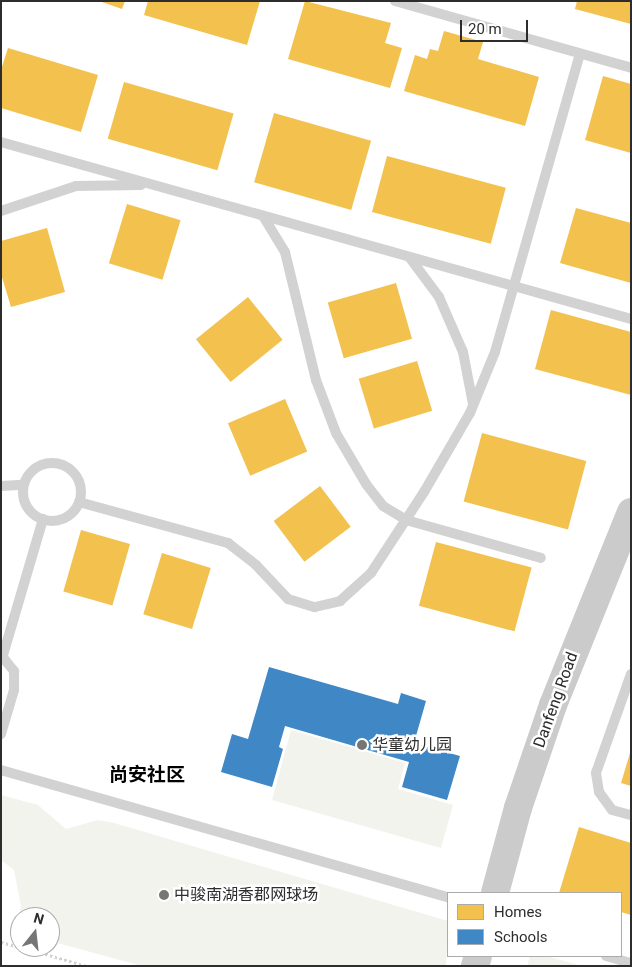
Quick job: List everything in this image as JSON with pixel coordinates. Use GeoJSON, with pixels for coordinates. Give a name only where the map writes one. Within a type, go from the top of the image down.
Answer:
{"type":"FeatureCollection","features":[{"type":"Feature","properties":{"kind":"main road","name":"Danfeng Road"},"geometry":{"type":"LineString","coordinates":[[495,892],[518,808],[553,705],[631,512]]}},
{"type":"Feature","properties":{"kind":"lane"},"geometry":{"type":"LineString","coordinates":[[395,1],[631,68]]}},
{"type":"Feature","properties":{"kind":"lane"},"geometry":{"type":"LineString","coordinates":[[79,502],[228,543],[256,564],[288,599],[315,607],[340,601],[371,573],[406,520],[473,404],[495,352],[580,54]]}},
{"type":"Feature","properties":{"kind":"lane"},"geometry":{"type":"LineString","coordinates":[[1,142],[631,320]]}},
{"type":"Feature","properties":{"kind":"lane"},"geometry":{"type":"LineString","coordinates":[[1,211],[76,186],[153,185]]}},
{"type":"Feature","properties":{"kind":"lane"},"geometry":{"type":"LineString","coordinates":[[263,216],[286,252],[316,380],[336,433],[366,484],[383,506],[406,520],[541,558]]}},
{"type":"Feature","properties":{"kind":"lane"},"geometry":{"type":"LineString","coordinates":[[410,258],[439,297],[460,344],[473,404]]}},
{"type":"Feature","properties":{"kind":"lane"},"geometry":{"type":"LineString","coordinates":[[42,464],[60,464],[76,475],[81,493],[79,502],[67,517],[58,520],[43,519],[31,512],[25,504],[23,485],[33,469],[42,464]]}},
{"type":"Feature","properties":{"kind":"lane"},"geometry":{"type":"LineString","coordinates":[[1,486],[23,485]]}},
{"type":"Feature","properties":{"kind":"lane"},"geometry":{"type":"LineString","coordinates":[[1,734],[14,690],[14,671],[2,655],[43,519]]}},
{"type":"Feature","properties":{"kind":"lane"},"geometry":{"type":"LineString","coordinates":[[631,674],[596,773],[599,792],[612,810],[631,815]]}},
{"type":"Feature","properties":{"kind":"lane"},"geometry":{"type":"LineString","coordinates":[[1,770],[447,897]]}},
{"type":"Feature","properties":{"kind":"lane"},"geometry":{"type":"LineString","coordinates":[[610,957],[631,963]]}},
{"type":"Feature","properties":{"kind":"path"},"geometry":{"type":"LineString","coordinates":[[55,957],[87,966]]}},
{"type":"Feature","properties":{"kind":"shaded area"},"geometry":{"type":"Polygon","coordinates":[[[291,730],[405,763],[398,789],[453,805],[441,848],[272,800],[291,730]]]}},
{"type":"Feature","properties":{"kind":"shaded area"},"geometry":{"type":"Polygon","coordinates":[[[1,795],[38,805],[66,829],[98,820],[114,823],[447,921],[446,966],[142,966],[60,944],[60,907],[21,907],[14,870],[1,860],[1,795]]]}},
{"type":"Feature","properties":{"kind":"shaded area"},"geometry":{"type":"Polygon","coordinates":[[[530,957],[550,957],[582,966],[527,966],[530,957]]]}},
{"type":"Feature","properties":{"kind":"building: Homes"},"geometry":{"type":"Polygon","coordinates":[[[99,1],[125,1],[122,9],[99,1]]]}},
{"type":"Feature","properties":{"kind":"building: Homes"},"geometry":{"type":"Polygon","coordinates":[[[148,1],[260,1],[247,45],[144,15],[148,1]]]}},
{"type":"Feature","properties":{"kind":"building: Homes"},"geometry":{"type":"Polygon","coordinates":[[[305,1],[391,23],[385,43],[402,48],[390,88],[288,59],[305,1]]]}},
{"type":"Feature","properties":{"kind":"building: Homes"},"geometry":{"type":"Polygon","coordinates":[[[577,1],[631,1],[631,24],[575,9],[577,1]]]}},
{"type":"Feature","properties":{"kind":"building: Homes"},"geometry":{"type":"Polygon","coordinates":[[[444,31],[483,42],[478,59],[539,77],[525,126],[404,91],[415,55],[427,59],[430,49],[438,51],[444,31]]]}},
{"type":"Feature","properties":{"kind":"building: Homes"},"geometry":{"type":"Polygon","coordinates":[[[8,48],[98,75],[81,132],[1,108],[1,70],[8,48]]]}},
{"type":"Feature","properties":{"kind":"building: Homes"},"geometry":{"type":"Polygon","coordinates":[[[603,76],[631,84],[631,153],[585,140],[603,76]]]}},
{"type":"Feature","properties":{"kind":"building: Homes"},"geometry":{"type":"Polygon","coordinates":[[[124,82],[234,113],[217,170],[108,139],[124,82]]]}},
{"type":"Feature","properties":{"kind":"building: Homes"},"geometry":{"type":"Polygon","coordinates":[[[274,113],[371,141],[351,210],[254,182],[274,113]]]}},
{"type":"Feature","properties":{"kind":"building: Homes"},"geometry":{"type":"Polygon","coordinates":[[[387,156],[506,188],[491,244],[372,212],[387,156]]]}},
{"type":"Feature","properties":{"kind":"building: Homes"},"geometry":{"type":"Polygon","coordinates":[[[127,204],[181,220],[162,280],[109,263],[127,204]]]}},
{"type":"Feature","properties":{"kind":"building: Homes"},"geometry":{"type":"Polygon","coordinates":[[[576,208],[631,223],[631,283],[560,263],[576,208]]]}},
{"type":"Feature","properties":{"kind":"building: Homes"},"geometry":{"type":"Polygon","coordinates":[[[47,228],[65,292],[11,307],[1,274],[1,241],[47,228]]]}},
{"type":"Feature","properties":{"kind":"building: Homes"},"geometry":{"type":"Polygon","coordinates":[[[396,283],[412,339],[344,358],[328,303],[396,283]]]}},
{"type":"Feature","properties":{"kind":"building: Homes"},"geometry":{"type":"Polygon","coordinates":[[[248,297],[283,340],[231,382],[196,339],[248,297]]]}},
{"type":"Feature","properties":{"kind":"building: Homes"},"geometry":{"type":"Polygon","coordinates":[[[551,310],[631,332],[631,395],[535,369],[551,310]]]}},
{"type":"Feature","properties":{"kind":"building: Homes"},"geometry":{"type":"Polygon","coordinates":[[[417,361],[432,411],[374,429],[359,379],[417,361]]]}},
{"type":"Feature","properties":{"kind":"building: Homes"},"geometry":{"type":"Polygon","coordinates":[[[285,399],[307,451],[250,476],[228,423],[285,399]]]}},
{"type":"Feature","properties":{"kind":"building: Homes"},"geometry":{"type":"Polygon","coordinates":[[[482,433],[586,461],[568,530],[464,502],[482,433]]]}},
{"type":"Feature","properties":{"kind":"building: Homes"},"geometry":{"type":"Polygon","coordinates":[[[320,486],[351,527],[304,562],[274,521],[320,486]]]}},
{"type":"Feature","properties":{"kind":"building: Homes"},"geometry":{"type":"Polygon","coordinates":[[[81,530],[130,544],[112,606],[63,592],[81,530]]]}},
{"type":"Feature","properties":{"kind":"building: Homes"},"geometry":{"type":"Polygon","coordinates":[[[436,542],[532,568],[515,631],[419,606],[436,542]]]}},
{"type":"Feature","properties":{"kind":"building: Homes"},"geometry":{"type":"Polygon","coordinates":[[[162,553],[211,568],[192,629],[143,614],[162,553]]]}},
{"type":"Feature","properties":{"kind":"building: Homes"},"geometry":{"type":"Polygon","coordinates":[[[631,753],[631,786],[621,783],[631,753]]]}},
{"type":"Feature","properties":{"kind":"building: Homes"},"geometry":{"type":"Polygon","coordinates":[[[579,827],[631,843],[631,915],[622,912],[622,892],[559,892],[579,827]]]}},
{"type":"Feature","properties":{"kind":"building: Schools"},"geometry":{"type":"Polygon","coordinates":[[[269,667],[398,704],[401,693],[426,701],[414,743],[460,756],[447,800],[402,787],[409,762],[285,726],[279,747],[283,749],[272,787],[221,772],[232,734],[248,739],[269,667]]]}},
{"type":"Feature","properties":{"kind":"place","name":"华童幼儿园"},"geometry":{"type":"Point","coordinates":[362,745]}},
{"type":"Feature","properties":{"kind":"place","name":"中骏南湖香郡网球场"},"geometry":{"type":"Point","coordinates":[164,895]}},
{"type":"Feature","properties":{"kind":"district","name":"尚安社区"},"geometry":{"type":"Point","coordinates":[147,775]}}]}
